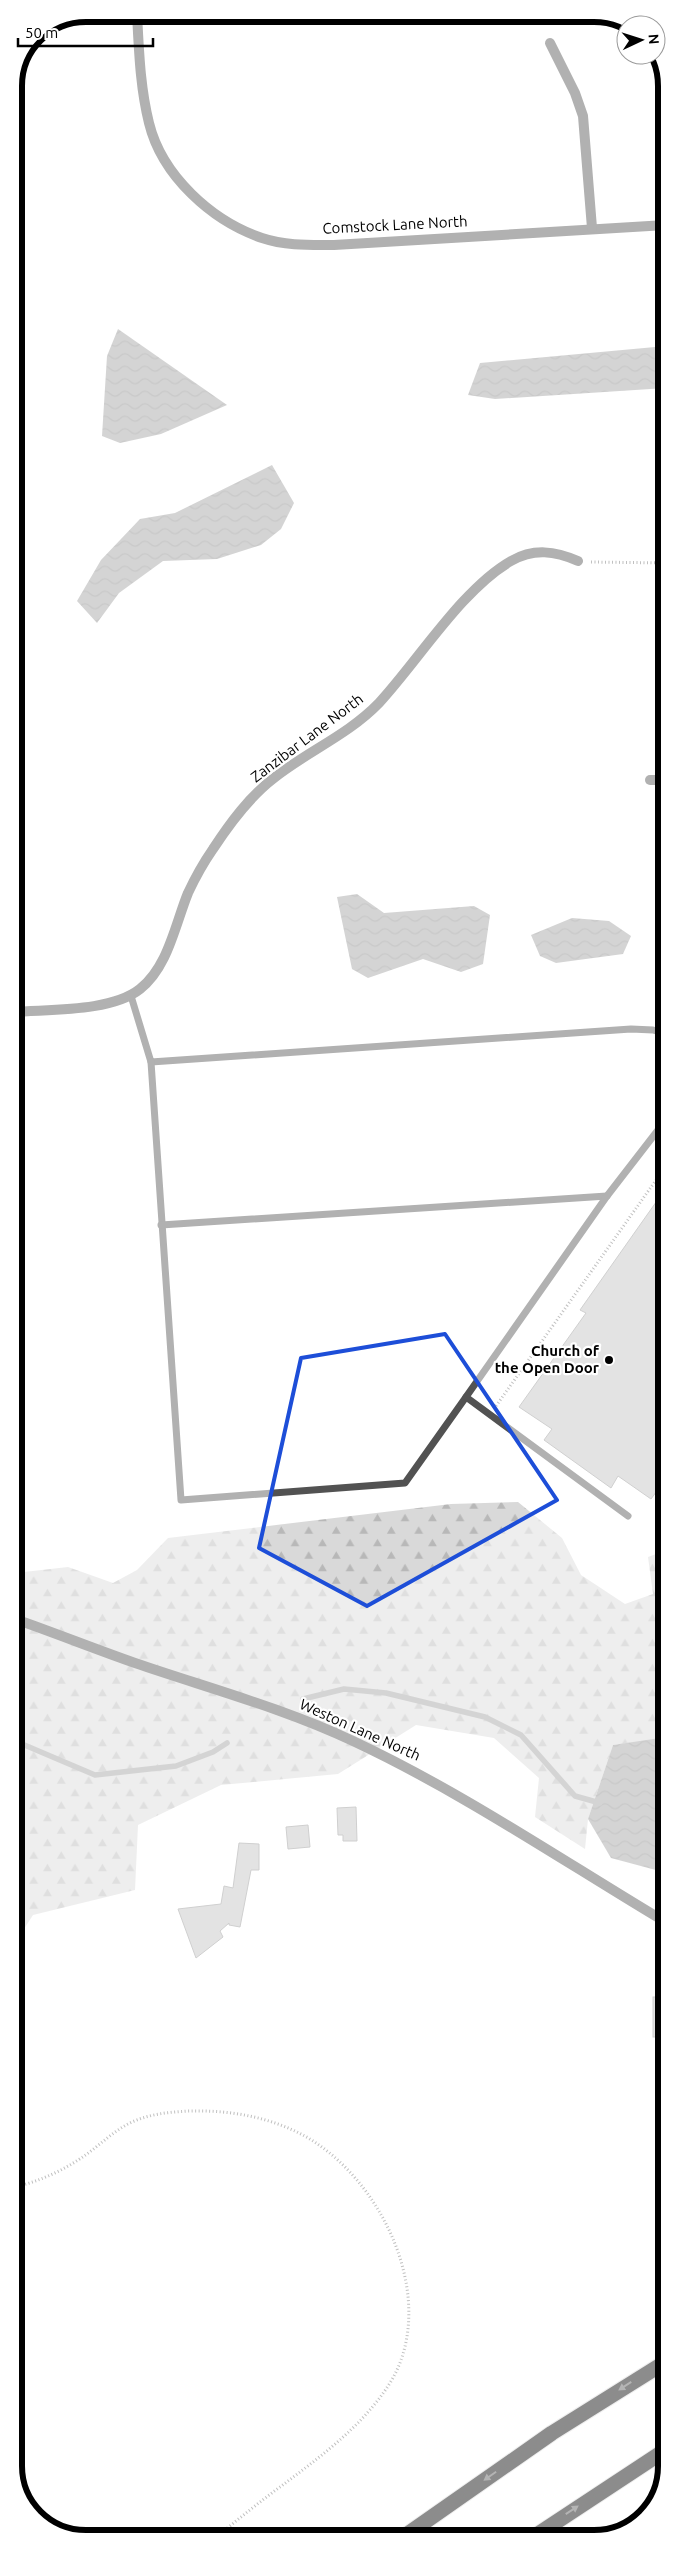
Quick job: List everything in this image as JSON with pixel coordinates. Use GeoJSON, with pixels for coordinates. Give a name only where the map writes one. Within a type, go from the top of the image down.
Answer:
{"type":"FeatureCollection","features":[{"type":"Feature","properties":{"kind":"highway"},"geometry":{"type":"LineString","coordinates":[[413,2530],[552,2433],[658,2367]]}},
{"type":"Feature","properties":{"kind":"highway"},"geometry":{"type":"LineString","coordinates":[[544,2530],[658,2455]]}},
{"type":"Feature","properties":{"kind":"street","name":"Comstock Lane North"},"geometry":{"type":"LineString","coordinates":[[139,23],[144,99],[149,125],[160,151],[178,179],[202,203],[232,224],[262,238],[296,245],[334,245],[658,225]]}},
{"type":"Feature","properties":{"kind":"street"},"geometry":{"type":"LineString","coordinates":[[550,43],[575,93],[583,116],[592,228]]}},
{"type":"Feature","properties":{"kind":"street","name":"Zanzibar Lane North"},"geometry":{"type":"LineString","coordinates":[[22,1011],[102,1004],[131,996],[153,977],[189,892],[211,850],[239,812],[266,785],[356,724],[379,703],[471,595],[511,561],[527,553],[538,552],[562,554],[578,561]]}},
{"type":"Feature","properties":{"kind":"street"},"geometry":{"type":"LineString","coordinates":[[650,780],[658,780]]}},
{"type":"Feature","properties":{"kind":"street","name":"Weston Lane North"},"geometry":{"type":"LineString","coordinates":[[22,1622],[136,1663],[257,1702],[309,1721],[352,1740],[419,1773],[658,1918]]}},
{"type":"Feature","properties":{"kind":"lane"},"geometry":{"type":"LineString","coordinates":[[131,996],[151,1062],[181,1500],[404,1483],[607,1196],[658,1130]]}},
{"type":"Feature","properties":{"kind":"lane"},"geometry":{"type":"LineString","coordinates":[[151,1062],[631,1029],[658,1032]]}},
{"type":"Feature","properties":{"kind":"lane"},"geometry":{"type":"LineString","coordinates":[[161,1225],[607,1196]]}},
{"type":"Feature","properties":{"kind":"lane"},"geometry":{"type":"LineString","coordinates":[[466,1397],[628,1516]]}},
{"type":"Feature","properties":{"kind":"path"},"geometry":{"type":"LineString","coordinates":[[578,561],[658,563]]}},
{"type":"Feature","properties":{"kind":"path"},"geometry":{"type":"LineString","coordinates":[[489,1415],[658,1177]]}},
{"type":"Feature","properties":{"kind":"path"},"geometry":{"type":"LineString","coordinates":[[22,2184],[61,2170],[89,2153],[119,2130],[140,2119],[171,2112],[228,2112],[271,2122],[299,2133],[315,2143],[337,2161],[361,2186],[393,2235],[404,2268],[408,2315],[404,2350],[390,2384],[357,2423],[325,2453],[226,2530]]}},
{"type":"Feature","properties":{"kind":"highlighted area"},"geometry":{"type":"Polygon","coordinates":[[[445,1334],[557,1500],[367,1606],[259,1548],[301,1358],[445,1334]]]}},
{"type":"Feature","properties":{"kind":"green space"},"geometry":{"type":"Polygon","coordinates":[[[518,1502],[562,1538],[581,1575],[625,1604],[653,1594],[648,1557],[658,1553],[658,1740],[613,1745],[588,1819],[585,1849],[535,1817],[539,1778],[494,1738],[416,1725],[338,1774],[221,1785],[138,1825],[135,1890],[33,1915],[22,1932],[22,1570],[24,1572],[68,1567],[113,1583],[137,1570],[168,1538],[451,1504],[518,1502]]]}},
{"type":"Feature","properties":{"kind":"water"},"geometry":{"type":"Polygon","coordinates":[[[118,329],[227,405],[161,434],[120,443],[102,436],[107,356],[118,329]]]}},
{"type":"Feature","properties":{"kind":"water"},"geometry":{"type":"Polygon","coordinates":[[[658,347],[658,389],[495,399],[468,395],[480,363],[658,347]]]}},
{"type":"Feature","properties":{"kind":"water"},"geometry":{"type":"Polygon","coordinates":[[[272,465],[294,503],[281,529],[261,545],[217,559],[163,561],[119,593],[97,623],[77,601],[101,560],[140,519],[175,513],[272,465]]]}},
{"type":"Feature","properties":{"kind":"water"},"geometry":{"type":"Polygon","coordinates":[[[357,894],[384,913],[474,906],[490,915],[483,964],[461,972],[423,959],[368,978],[352,969],[337,897],[357,894]]]}},
{"type":"Feature","properties":{"kind":"water"},"geometry":{"type":"Polygon","coordinates":[[[572,918],[609,921],[631,936],[623,954],[556,963],[540,956],[531,935],[572,918]]]}},
{"type":"Feature","properties":{"kind":"water"},"geometry":{"type":"Polygon","coordinates":[[[658,1738],[658,1871],[611,1858],[588,1819],[613,1745],[658,1738]]]}},
{"type":"Feature","properties":{"kind":"building","name":"Church of the Open Door"},"geometry":{"type":"Polygon","coordinates":[[[658,1199],[658,1489],[651,1499],[618,1476],[611,1488],[544,1440],[552,1429],[519,1407],[586,1313],[580,1310],[658,1199]]]}},
{"type":"Feature","properties":{"kind":"building"},"geometry":{"type":"Polygon","coordinates":[[[356,1807],[357,1841],[343,1841],[343,1835],[338,1835],[337,1808],[356,1807]]]}},
{"type":"Feature","properties":{"kind":"building"},"geometry":{"type":"Polygon","coordinates":[[[308,1825],[310,1847],[288,1849],[286,1827],[308,1825]]]}},
{"type":"Feature","properties":{"kind":"building"},"geometry":{"type":"Polygon","coordinates":[[[239,1843],[259,1844],[259,1870],[251,1870],[240,1927],[229,1925],[229,1923],[220,1931],[223,1937],[196,1958],[178,1909],[221,1904],[224,1886],[233,1888],[239,1843]]]}},
{"type":"Feature","properties":{"kind":"building"},"geometry":{"type":"Polygon","coordinates":[[[653,1997],[658,1997],[658,2037],[653,2037],[653,1997]]]}},
{"type":"Feature","properties":{"kind":"waterway"},"geometry":{"type":"LineString","coordinates":[[303,1699],[344,1689],[386,1693],[485,1717],[521,1735],[575,1796],[600,1803]]}},
{"type":"Feature","properties":{"kind":"waterway"},"geometry":{"type":"LineString","coordinates":[[22,1744],[95,1775],[176,1766],[213,1752],[227,1743]]}},
{"type":"Feature","properties":{"kind":"place","name":"Church of the Open Door"},"geometry":{"type":"Point","coordinates":[609,1360]}}]}
